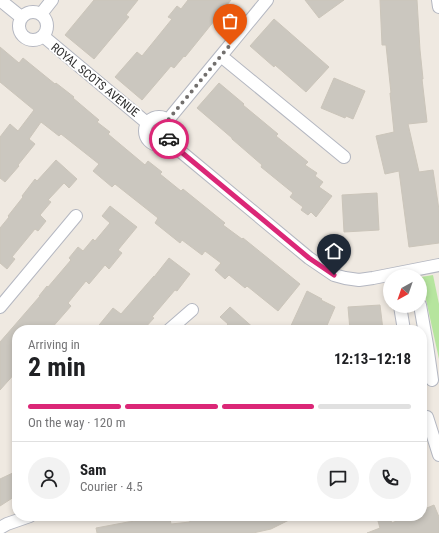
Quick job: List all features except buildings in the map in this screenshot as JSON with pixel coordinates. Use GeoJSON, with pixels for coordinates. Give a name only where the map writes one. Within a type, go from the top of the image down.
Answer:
{"type":"FeatureCollection","features":[{"type":"Feature","properties":{"kind":"street"},"geometry":{"type":"LineString","coordinates":[[0,0],[21,18],[28,12],[37,12],[41,14],[52,0]]}},
{"type":"Feature","properties":{"kind":"street"},"geometry":{"type":"LineString","coordinates":[[168,120],[267,0]]}},
{"type":"Feature","properties":{"kind":"street"},"geometry":{"type":"LineString","coordinates":[[438,0],[439,7]]}},
{"type":"Feature","properties":{"kind":"street","name":"ROYAL SCOTS AVENUE"},"geometry":{"type":"LineString","coordinates":[[21,18],[18,26],[22,35],[29,40],[39,39],[43,36],[47,29],[44,17],[41,14]]}},
{"type":"Feature","properties":{"kind":"street","name":"ROYAL SCOTS AVENUE"},"geometry":{"type":"LineString","coordinates":[[43,36],[147,123]]}},
{"type":"Feature","properties":{"kind":"street"},"geometry":{"type":"LineString","coordinates":[[221,56],[344,157]]}},
{"type":"Feature","properties":{"kind":"street"},"geometry":{"type":"LineString","coordinates":[[159,117],[168,120],[172,128],[172,133],[168,141],[161,144],[156,144],[148,140],[145,132],[147,123],[154,118],[159,117]]}},
{"type":"Feature","properties":{"kind":"street"},"geometry":{"type":"LineString","coordinates":[[168,141],[309,258],[334,275],[359,280],[383,277]]}},
{"type":"Feature","properties":{"kind":"street"},"geometry":{"type":"LineString","coordinates":[[0,307],[76,216]]}},
{"type":"Feature","properties":{"kind":"street"},"geometry":{"type":"LineString","coordinates":[[426,269],[439,265]]}},
{"type":"Feature","properties":{"kind":"street"},"geometry":{"type":"LineString","coordinates":[[175,325],[192,310]]}},
{"type":"Feature","properties":{"kind":"street"},"geometry":{"type":"LineString","coordinates":[[401,313],[403,325]]}},
{"type":"Feature","properties":{"kind":"street"},"geometry":{"type":"LineString","coordinates":[[421,313],[424,325]]}},
{"type":"Feature","properties":{"kind":"street"},"geometry":{"type":"LineString","coordinates":[[427,345],[431,381]]}},
{"type":"Feature","properties":{"kind":"street"},"geometry":{"type":"LineString","coordinates":[[429,416],[439,456]]}},
{"type":"Feature","properties":{"kind":"street"},"geometry":{"type":"LineString","coordinates":[[0,528],[16,521]]}},
{"type":"Feature","properties":{"kind":"green space"},"geometry":{"type":"Polygon","coordinates":[[[433,275],[439,304],[439,359],[427,304],[427,276],[433,275]]]}},
{"type":"Feature","properties":{"kind":"way so far"},"geometry":{"type":"LineString","coordinates":[[169,139],[171,137],[172,128],[168,120],[230,45]]}},
{"type":"Feature","properties":{"kind":"route"},"geometry":{"type":"LineString","coordinates":[[169,139],[168,141],[309,258],[334,275]]}}]}
